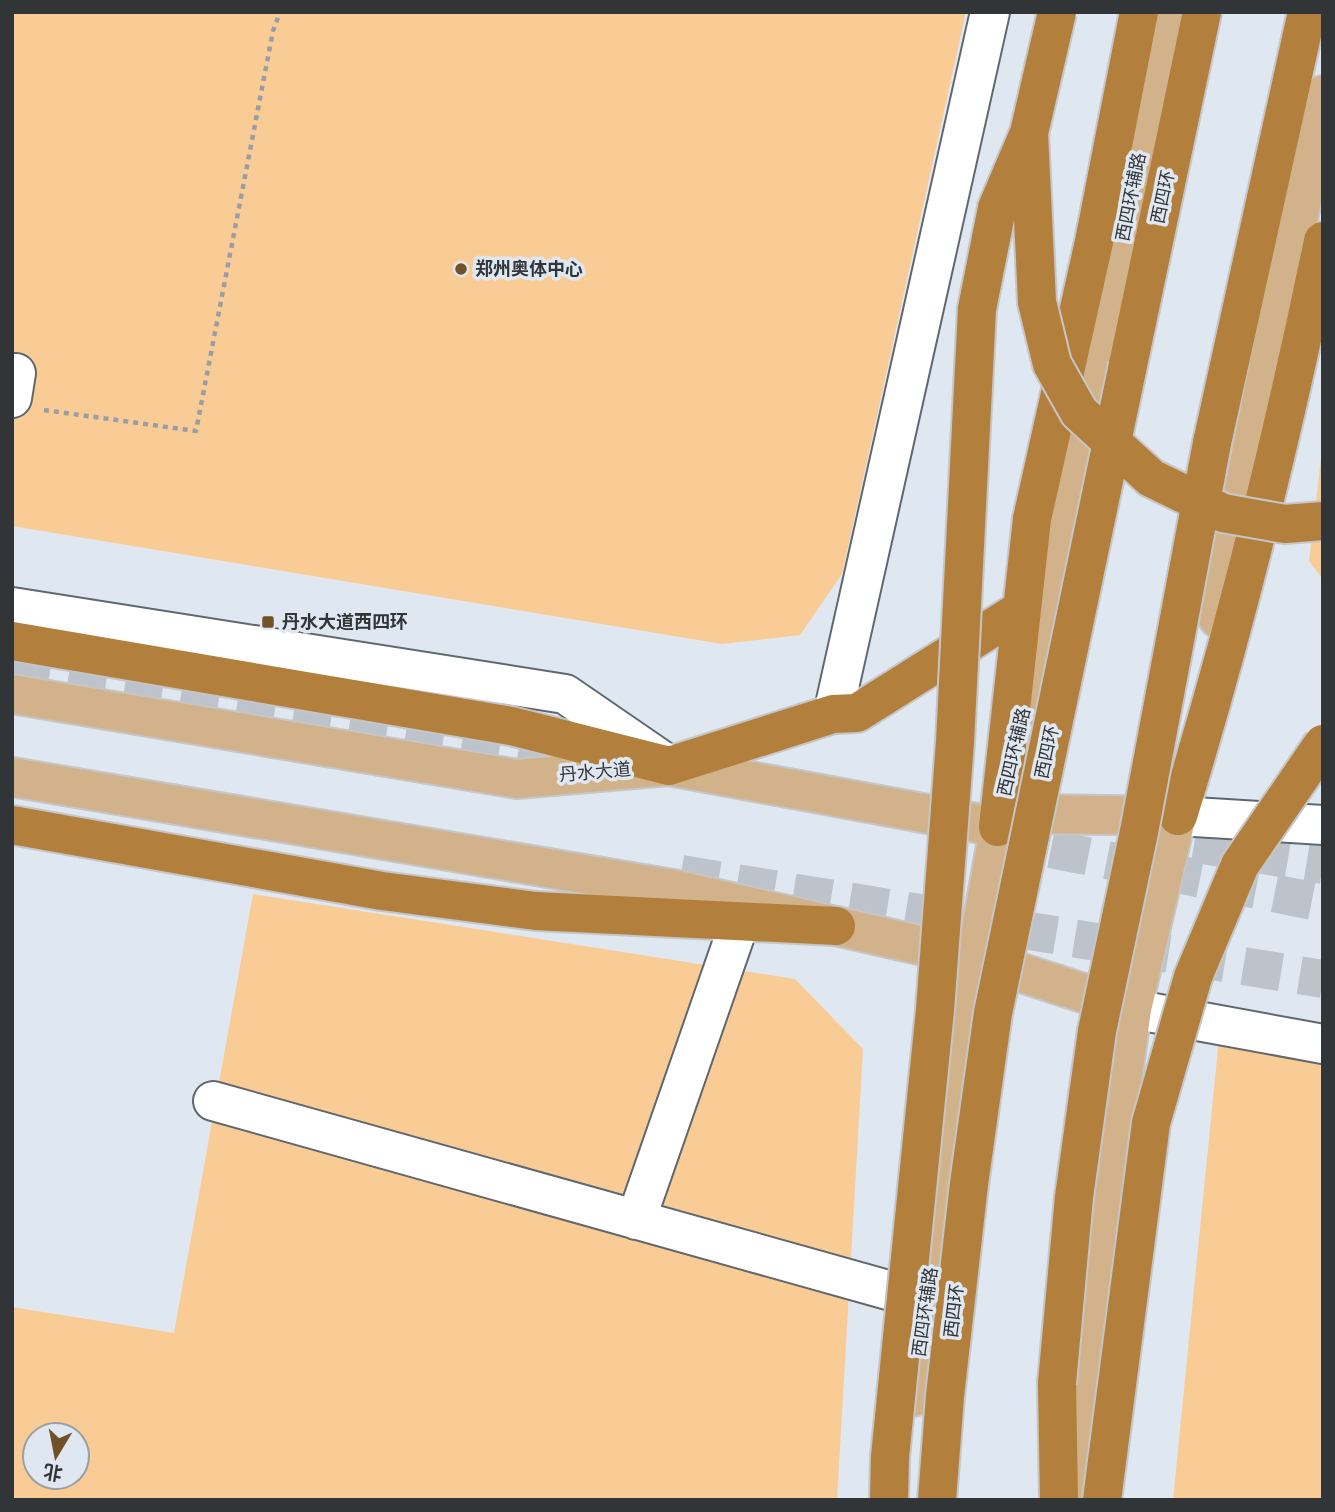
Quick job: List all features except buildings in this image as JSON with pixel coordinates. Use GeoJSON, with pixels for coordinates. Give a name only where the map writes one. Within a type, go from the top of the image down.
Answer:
{"type":"FeatureCollection","features":[{"type":"Feature","properties":{"kind":"highway"},"geometry":{"type":"LineString","coordinates":[[889,1500],[890,1457],[936,996],[955,729],[977,309],[998,208],[1029,133],[1056,12]]}},
{"type":"Feature","properties":{"kind":"highway"},"geometry":{"type":"LineString","coordinates":[[998,827],[1032,519],[1094,242],[1139,12]]}},
{"type":"Feature","properties":{"kind":"highway","name":"西四环"},"geometry":{"type":"LineString","coordinates":[[937,1500],[944,1396],[991,1026],[1202,12]]}},
{"type":"Feature","properties":{"kind":"highway"},"geometry":{"type":"LineString","coordinates":[[1059,1500],[1057,1384],[1074,1197],[1097,1031],[1139,832],[1212,443],[1307,12]]}},
{"type":"Feature","properties":{"kind":"highway"},"geometry":{"type":"LineString","coordinates":[[1029,133],[1037,302],[1052,364],[1079,412],[1150,478],[1223,513],[1285,524],[1323,521]]}},
{"type":"Feature","properties":{"kind":"highway"},"geometry":{"type":"LineString","coordinates":[[1178,816],[1217,688],[1267,490],[1290,398],[1322,243]]}},
{"type":"Feature","properties":{"kind":"highway"},"geometry":{"type":"LineString","coordinates":[[12,641],[511,726],[669,766],[833,714],[857,713],[1022,609]]}},
{"type":"Feature","properties":{"kind":"highway"},"geometry":{"type":"LineString","coordinates":[[1102,1500],[1151,1123],[1193,977],[1240,865],[1323,744]]}},
{"type":"Feature","properties":{"kind":"highway"},"geometry":{"type":"LineString","coordinates":[[12,825],[395,892],[536,911],[836,926]]}},
{"type":"Feature","properties":{"kind":"main road","name":"西四环辅路"},"geometry":{"type":"LineString","coordinates":[[906,1500],[911,1411],[976,958],[998,827],[1071,504],[1167,12]]}},
{"type":"Feature","properties":{"kind":"main road"},"geometry":{"type":"LineString","coordinates":[[1077,1500],[1087,1332],[1132,1009],[1178,816],[1323,95]]}},
{"type":"Feature","properties":{"kind":"main road","name":"丹水大道"},"geometry":{"type":"LineString","coordinates":[[12,694],[517,779],[669,766],[998,827]]}},
{"type":"Feature","properties":{"kind":"main road"},"geometry":{"type":"LineString","coordinates":[[12,777],[678,890],[976,958],[1132,1009]]}},
{"type":"Feature","properties":{"kind":"main road"},"geometry":{"type":"LineString","coordinates":[[998,827],[1034,814],[1178,816]]}},
{"type":"Feature","properties":{"kind":"street"},"geometry":{"type":"LineString","coordinates":[[833,714],[990,12]]}},
{"type":"Feature","properties":{"kind":"street"},"geometry":{"type":"LineString","coordinates":[[12,373],[16,373],[25,403]]}},
{"type":"Feature","properties":{"kind":"street"},"geometry":{"type":"LineString","coordinates":[[12,607],[565,694],[669,766]]}},
{"type":"Feature","properties":{"kind":"street"},"geometry":{"type":"LineString","coordinates":[[1178,816],[1323,825]]}},
{"type":"Feature","properties":{"kind":"street"},"geometry":{"type":"LineString","coordinates":[[636,1220],[740,921]]}},
{"type":"Feature","properties":{"kind":"street"},"geometry":{"type":"LineString","coordinates":[[1132,1009],[1323,1044]]}},
{"type":"Feature","properties":{"kind":"street"},"geometry":{"type":"LineString","coordinates":[[213,1101],[927,1301]]}},
{"type":"Feature","properties":{"kind":"path"},"geometry":{"type":"LineString","coordinates":[[25,403],[196,431],[273,31],[280,12]]}},
{"type":"Feature","properties":{"kind":"shaded area","name":"郑州奥体中心"},"geometry":{"type":"Polygon","coordinates":[[[12,12],[966,12],[842,574],[800,635],[722,644],[12,526],[12,12]]]}},
{"type":"Feature","properties":{"kind":"shaded area"},"geometry":{"type":"Polygon","coordinates":[[[1323,442],[1323,579],[1309,561],[1323,442]]]}},
{"type":"Feature","properties":{"kind":"shaded area"},"geometry":{"type":"Polygon","coordinates":[[[253,894],[795,979],[863,1049],[837,1500],[12,1500],[12,1307],[174,1333],[253,894]]]}},
{"type":"Feature","properties":{"kind":"shaded area"},"geometry":{"type":"Polygon","coordinates":[[[1219,1038],[1323,1058],[1323,1500],[1173,1500],[1219,1038]]]}},
{"type":"Feature","properties":{"kind":"tunnel"},"geometry":{"type":"LineString","coordinates":[[12,669],[598,763]]}},
{"type":"Feature","properties":{"kind":"tunnel"},"geometry":{"type":"LineString","coordinates":[[1138,834],[1323,865]]}},
{"type":"Feature","properties":{"kind":"tunnel"},"geometry":{"type":"LineString","coordinates":[[995,838],[1323,903]]}},
{"type":"Feature","properties":{"kind":"tunnel"},"geometry":{"type":"LineString","coordinates":[[681,874],[1323,979]]}},
{"type":"Feature","properties":{"kind":"place","name":"郑州奥体中心"},"geometry":{"type":"Point","coordinates":[461,269]}},
{"type":"Feature","properties":{"kind":"place","name":"丹水大道西四环"},"geometry":{"type":"Point","coordinates":[268,622]}}]}
